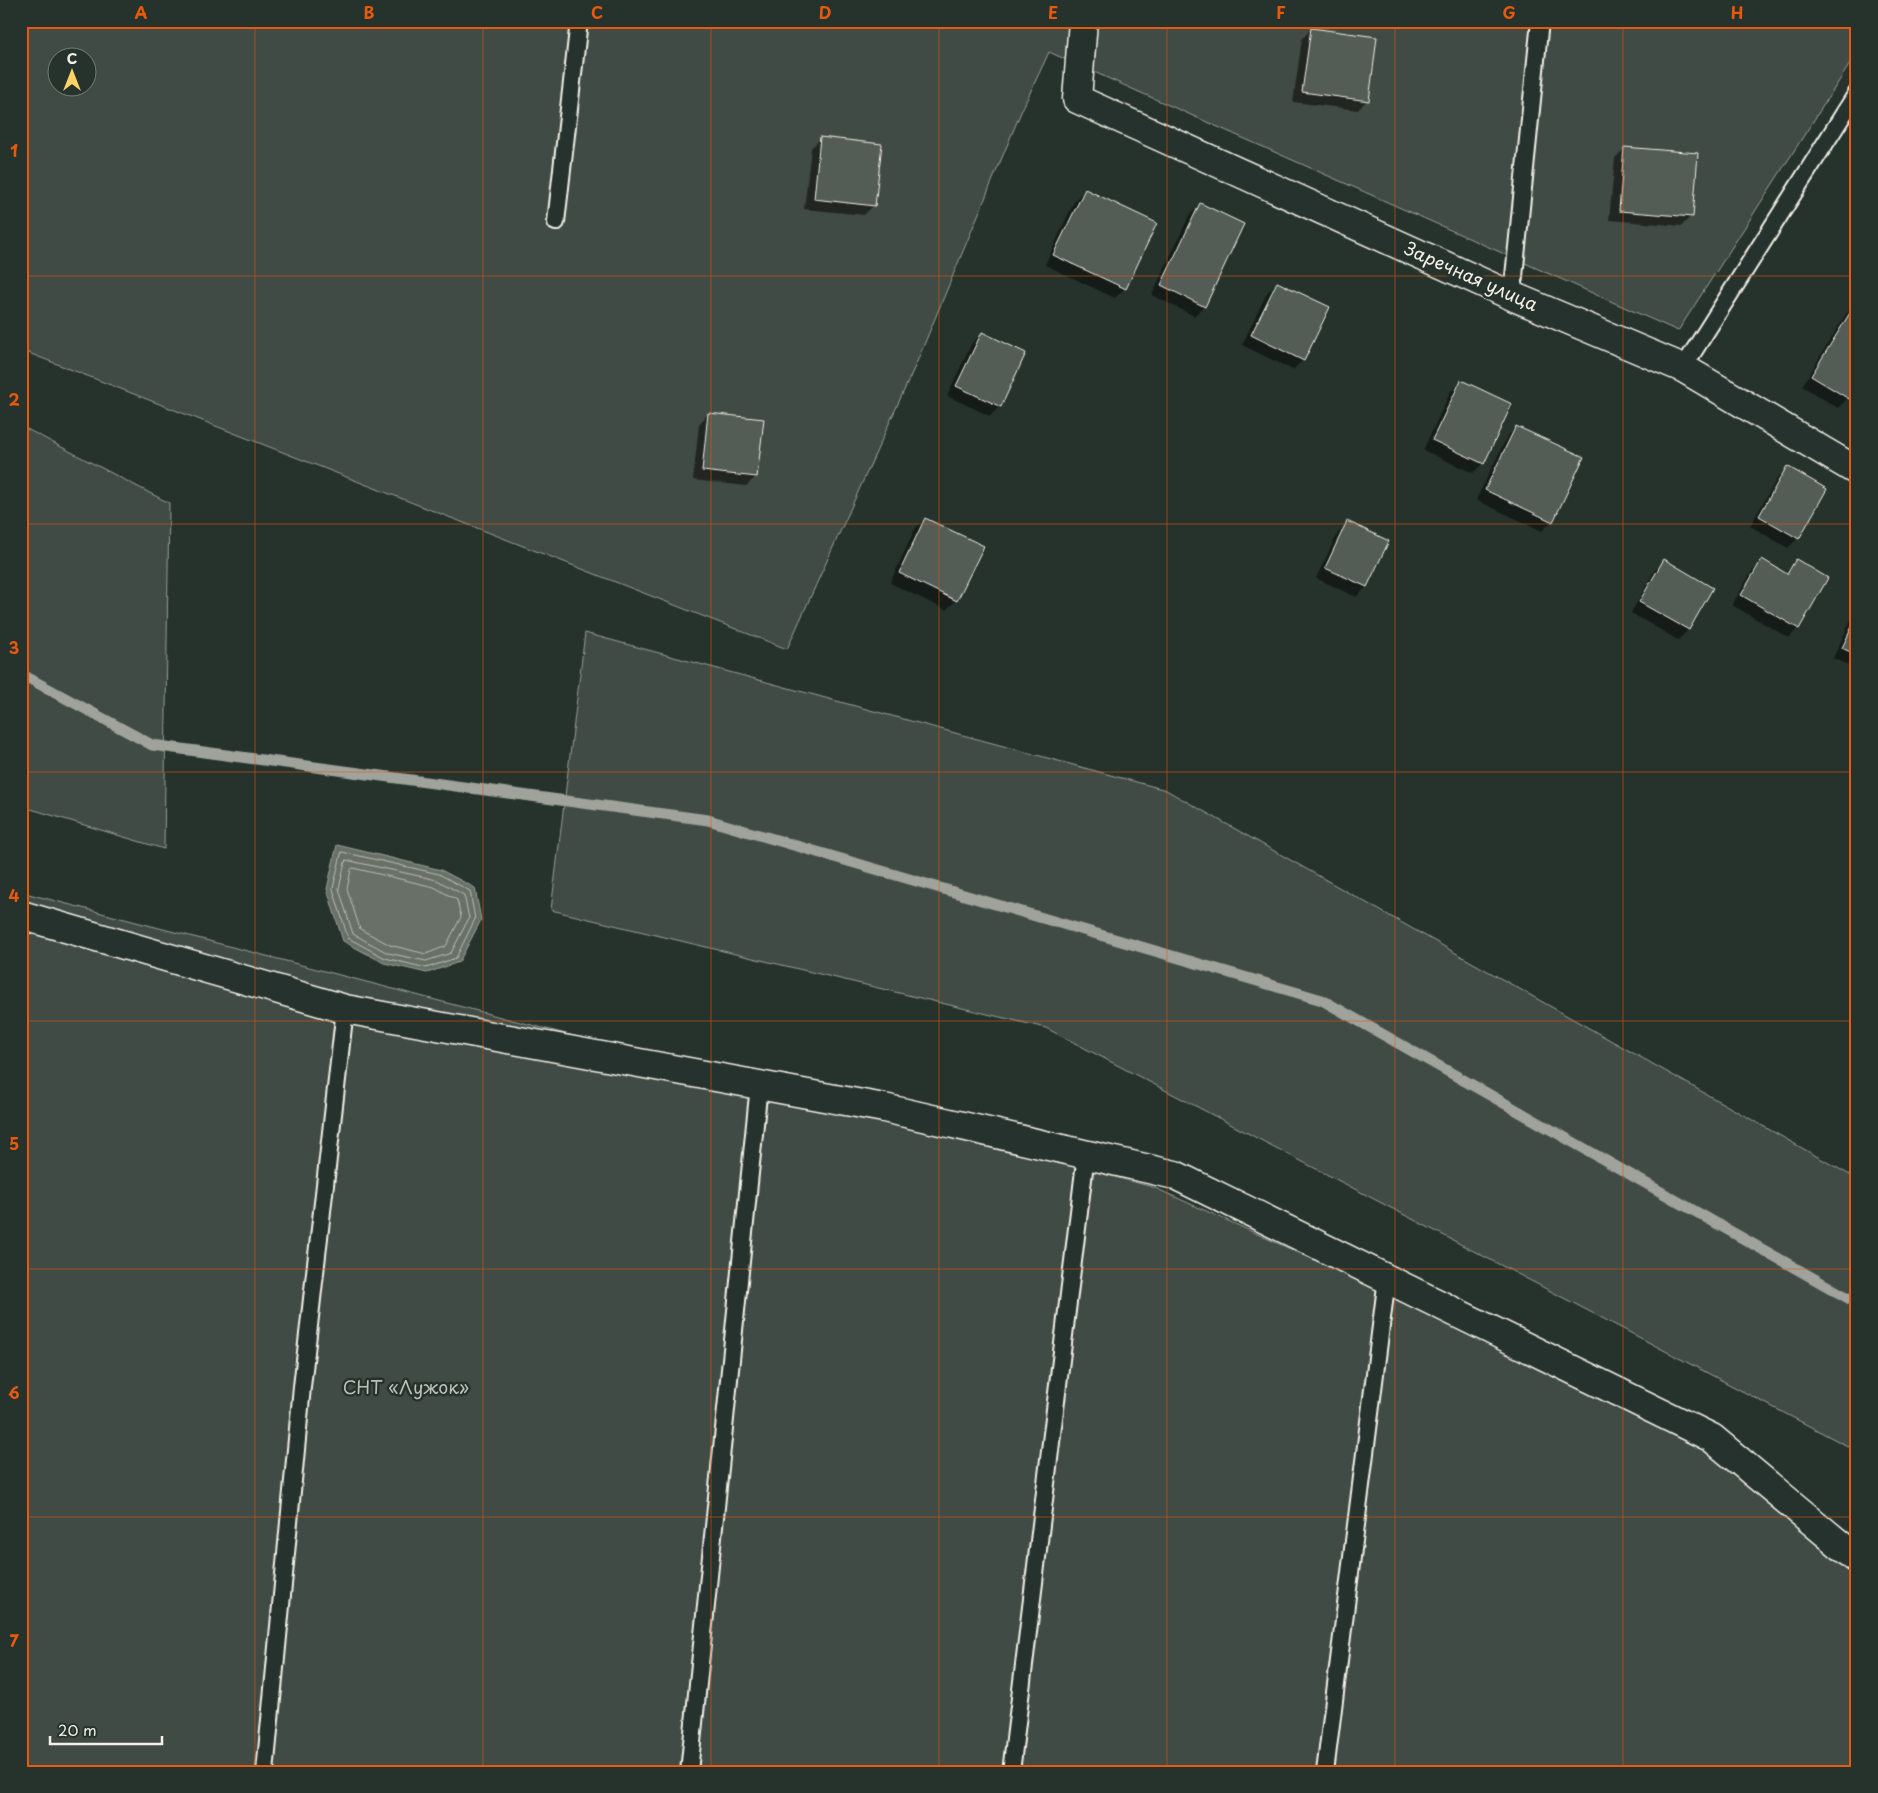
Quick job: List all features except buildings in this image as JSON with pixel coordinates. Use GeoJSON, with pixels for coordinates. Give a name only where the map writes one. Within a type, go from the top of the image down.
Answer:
{"type":"FeatureCollection","features":[{"type":"Feature","properties":{"kind":"street","name":"Заречная улица"},"geometry":{"type":"LineString","coordinates":[[1083,21],[1077,99],[1512,296],[1683,368],[1857,472]]}},
{"type":"Feature","properties":{"kind":"street"},"geometry":{"type":"LineString","coordinates":[[21,915],[345,1009],[884,1108],[1175,1175],[1712,1438],[1857,1559]]}},
{"type":"Feature","properties":{"kind":"lane"},"geometry":{"type":"LineString","coordinates":[[556,222],[579,21]]}},
{"type":"Feature","properties":{"kind":"lane"},"geometry":{"type":"LineString","coordinates":[[1512,296],[1540,21]]}},
{"type":"Feature","properties":{"kind":"lane"},"geometry":{"type":"LineString","coordinates":[[1683,368],[1857,93]]}},
{"type":"Feature","properties":{"kind":"lane"},"geometry":{"type":"LineString","coordinates":[[265,1772],[302,1388],[345,1009]]}},
{"type":"Feature","properties":{"kind":"lane"},"geometry":{"type":"LineString","coordinates":[[689,1772],[759,1085]]}},
{"type":"Feature","properties":{"kind":"lane"},"geometry":{"type":"LineString","coordinates":[[1011,1772],[1086,1154]]}},
{"type":"Feature","properties":{"kind":"lane"},"geometry":{"type":"LineString","coordinates":[[1326,1772],[1387,1278]]}},
{"type":"Feature","properties":{"kind":"green space"},"geometry":{"type":"Polygon","coordinates":[[[21,21],[1857,21],[1857,53],[1678,331],[1049,52],[1021,112],[916,364],[787,649],[21,350],[21,21]]]}},
{"type":"Feature","properties":{"kind":"green space"},"geometry":{"type":"Polygon","coordinates":[[[21,426],[169,503],[164,849],[21,806],[21,426]]]}},
{"type":"Feature","properties":{"kind":"green space"},"geometry":{"type":"Polygon","coordinates":[[[585,633],[1166,790],[1857,1179],[1857,1451],[1046,1028],[551,910],[585,633]]]}},
{"type":"Feature","properties":{"kind":"green space","name":"СНТ «Лужок»"},"geometry":{"type":"Polygon","coordinates":[[[21,892],[1153,1187],[1758,1460],[1857,1562],[1857,1772],[21,1772],[21,892]]]}},
{"type":"Feature","properties":{"kind":"water"},"geometry":{"type":"Polygon","coordinates":[[[337,845],[441,870],[475,888],[481,920],[459,962],[427,973],[384,963],[343,941],[327,889],[337,845]]]}},
{"type":"Feature","properties":{"kind":"waterway"},"geometry":{"type":"LineString","coordinates":[[21,674],[152,745],[708,820],[1322,1000],[1857,1303]]}}]}
